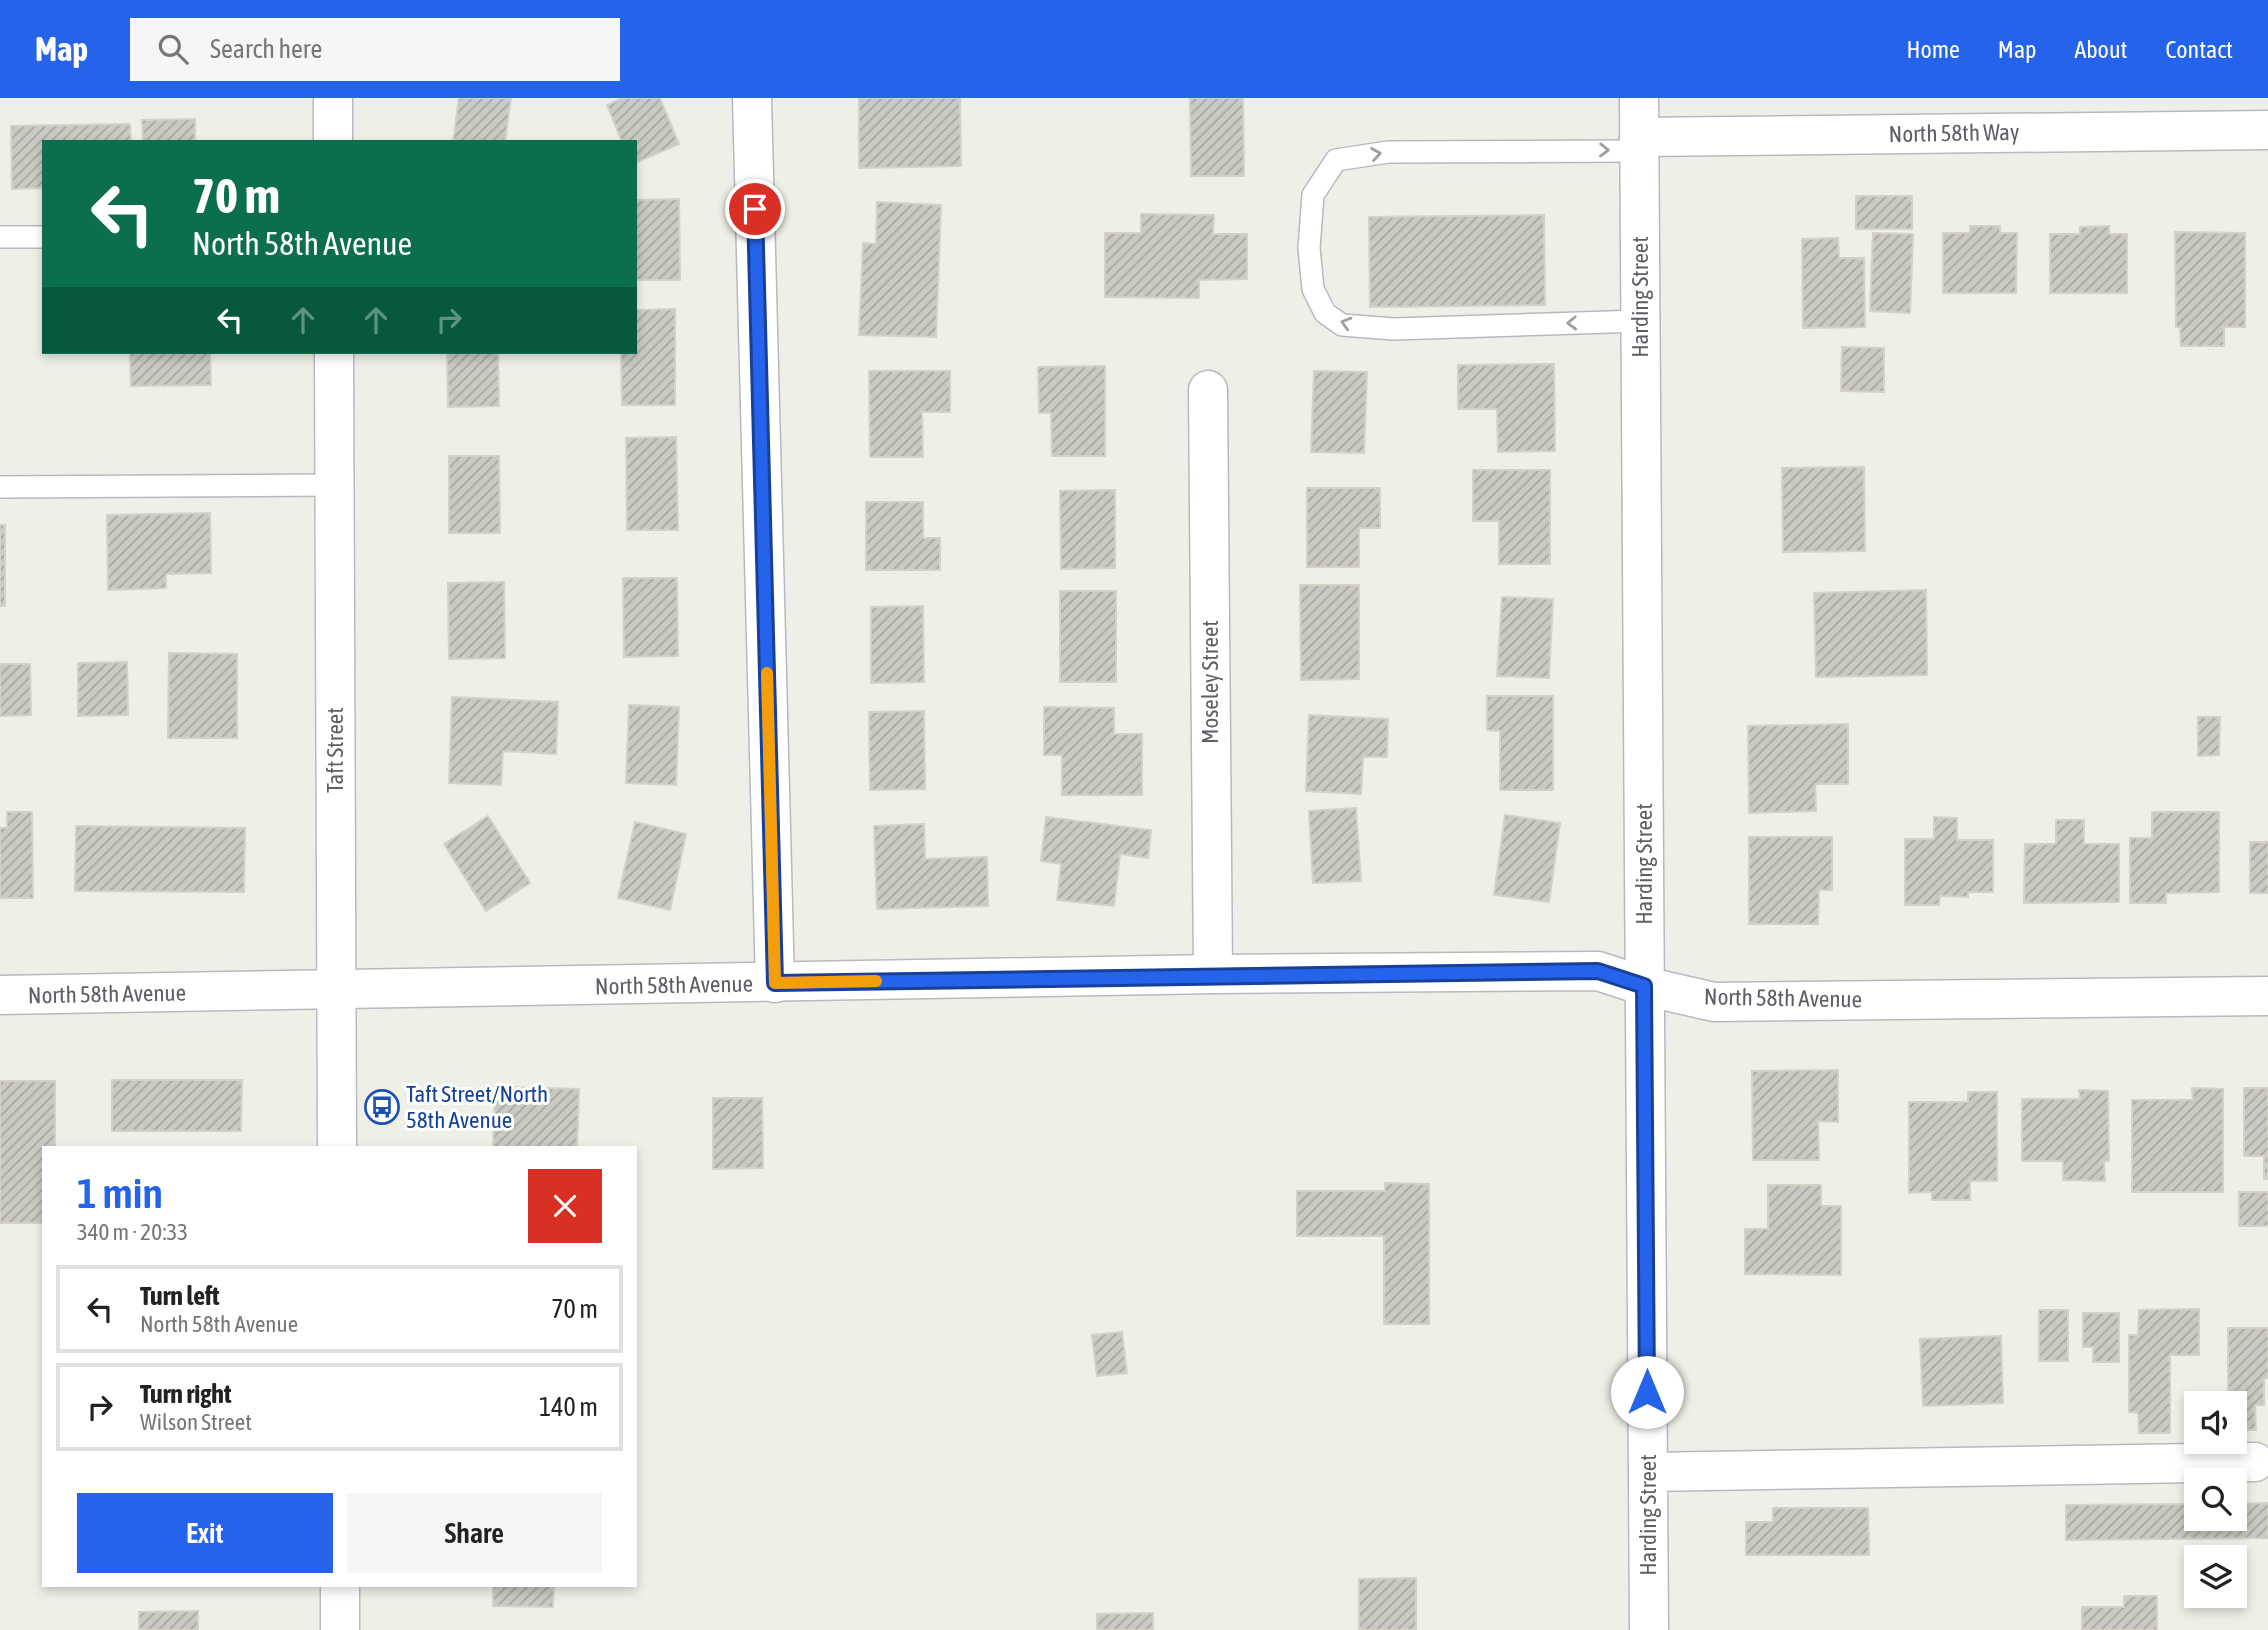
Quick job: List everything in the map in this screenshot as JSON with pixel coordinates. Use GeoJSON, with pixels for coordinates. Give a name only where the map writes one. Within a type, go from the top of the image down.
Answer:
{"type":"FeatureCollection","features":[{"type":"Feature","properties":{"kind":"street"},"geometry":{"type":"LineString","coordinates":[[333,98],[333,140]]}},
{"type":"Feature","properties":{"kind":"street"},"geometry":{"type":"LineString","coordinates":[[752,98],[775,983]]}},
{"type":"Feature","properties":{"kind":"street","name":"Harding Street"},"geometry":{"type":"LineString","coordinates":[[1639,98],[1649,1630]]}},
{"type":"Feature","properties":{"kind":"street","name":"North 58th Way"},"geometry":{"type":"LineString","coordinates":[[1640,144],[2268,130]]}},
{"type":"Feature","properties":{"kind":"street","name":"Taft Street"},"geometry":{"type":"LineString","coordinates":[[334,354],[337,1146]]}},
{"type":"Feature","properties":{"kind":"street","name":"Moseley Street"},"geometry":{"type":"LineString","coordinates":[[1208,390],[1213,974]]}},
{"type":"Feature","properties":{"kind":"street","name":"North 58th Avenue"},"geometry":{"type":"LineString","coordinates":[[0,995],[1213,974],[1598,971],[1644,986],[1714,1002],[2268,996]]}},
{"type":"Feature","properties":{"kind":"street"},"geometry":{"type":"LineString","coordinates":[[1648,1472],[2255,1462]]}},
{"type":"Feature","properties":{"kind":"street"},"geometry":{"type":"LineString","coordinates":[[340,1587],[340,1630]]}},
{"type":"Feature","properties":{"kind":"lane"},"geometry":{"type":"LineString","coordinates":[[1640,144],[1388,152],[1336,160],[1313,195],[1310,248],[1313,289],[1325,313],[1342,325],[1394,329],[1640,321]]}},
{"type":"Feature","properties":{"kind":"lane"},"geometry":{"type":"LineString","coordinates":[[0,236],[42,237]]}},
{"type":"Feature","properties":{"kind":"lane"},"geometry":{"type":"LineString","coordinates":[[0,487],[334,485]]}},
{"type":"Feature","properties":{"kind":"building"},"geometry":{"type":"Polygon","coordinates":[[[459,98],[511,98],[505,140],[453,140],[459,98]]]}},
{"type":"Feature","properties":{"kind":"building"},"geometry":{"type":"Polygon","coordinates":[[[623,98],[660,98],[679,144],[637,162],[637,140],[621,140],[607,105],[623,98]]]}},
{"type":"Feature","properties":{"kind":"building"},"geometry":{"type":"Polygon","coordinates":[[[859,98],[960,98],[961,166],[859,168],[859,98]]]}},
{"type":"Feature","properties":{"kind":"building"},"geometry":{"type":"Polygon","coordinates":[[[1190,98],[1243,98],[1244,176],[1191,176],[1190,98]]]}},
{"type":"Feature","properties":{"kind":"building"},"geometry":{"type":"Polygon","coordinates":[[[195,119],[195,140],[143,140],[142,120],[195,119]]]}},
{"type":"Feature","properties":{"kind":"building"},"geometry":{"type":"Polygon","coordinates":[[[130,124],[131,140],[42,140],[42,188],[12,189],[11,126],[130,124]]]}},
{"type":"Feature","properties":{"kind":"building"},"geometry":{"type":"Polygon","coordinates":[[[1856,196],[1912,196],[1912,229],[1856,229],[1856,196]]]}},
{"type":"Feature","properties":{"kind":"building"},"geometry":{"type":"Polygon","coordinates":[[[679,199],[680,280],[637,280],[637,200],[679,199]]]}},
{"type":"Feature","properties":{"kind":"building"},"geometry":{"type":"Polygon","coordinates":[[[877,202],[941,205],[936,337],[859,335],[863,243],[876,244],[877,202]]]}},
{"type":"Feature","properties":{"kind":"building"},"geometry":{"type":"Polygon","coordinates":[[[1141,214],[1214,215],[1213,234],[1247,234],[1247,279],[1199,280],[1199,298],[1105,297],[1105,233],[1141,233],[1141,214]]]}},
{"type":"Feature","properties":{"kind":"building"},"geometry":{"type":"Polygon","coordinates":[[[1544,215],[1545,305],[1370,307],[1369,217],[1544,215]]]}},
{"type":"Feature","properties":{"kind":"building"},"geometry":{"type":"Polygon","coordinates":[[[1970,226],[2000,226],[2000,233],[2017,233],[2016,293],[1943,293],[1943,233],[1970,233],[1970,226]]]}},
{"type":"Feature","properties":{"kind":"building"},"geometry":{"type":"Polygon","coordinates":[[[2109,226],[2109,234],[2127,234],[2127,293],[2050,293],[2050,234],[2080,234],[2080,227],[2109,226]]]}},
{"type":"Feature","properties":{"kind":"building"},"geometry":{"type":"Polygon","coordinates":[[[2175,232],[2245,233],[2245,327],[2224,327],[2224,346],[2181,346],[2180,327],[2176,327],[2175,232]]]}},
{"type":"Feature","properties":{"kind":"building"},"geometry":{"type":"Polygon","coordinates":[[[1873,233],[1913,234],[1910,313],[1870,311],[1873,233]]]}},
{"type":"Feature","properties":{"kind":"building"},"geometry":{"type":"Polygon","coordinates":[[[1838,238],[1839,258],[1864,258],[1865,327],[1803,328],[1802,239],[1838,238]]]}},
{"type":"Feature","properties":{"kind":"building"},"geometry":{"type":"Polygon","coordinates":[[[675,309],[675,405],[622,405],[621,354],[637,354],[637,310],[675,309]]]}},
{"type":"Feature","properties":{"kind":"building"},"geometry":{"type":"Polygon","coordinates":[[[1842,347],[1884,348],[1884,392],[1841,391],[1842,347]]]}},
{"type":"Feature","properties":{"kind":"building"},"geometry":{"type":"Polygon","coordinates":[[[130,354],[210,354],[211,385],[131,386],[130,354]]]}},
{"type":"Feature","properties":{"kind":"building"},"geometry":{"type":"Polygon","coordinates":[[[447,354],[498,354],[499,406],[448,407],[447,354]]]}},
{"type":"Feature","properties":{"kind":"building"},"geometry":{"type":"Polygon","coordinates":[[[1554,364],[1555,451],[1498,452],[1497,409],[1458,409],[1458,365],[1554,364]]]}},
{"type":"Feature","properties":{"kind":"building"},"geometry":{"type":"Polygon","coordinates":[[[1105,366],[1105,456],[1052,456],[1051,413],[1039,413],[1038,367],[1105,366]]]}},
{"type":"Feature","properties":{"kind":"building"},"geometry":{"type":"Polygon","coordinates":[[[869,371],[950,371],[950,412],[922,412],[923,457],[870,457],[869,371]]]}},
{"type":"Feature","properties":{"kind":"building"},"geometry":{"type":"Polygon","coordinates":[[[1314,371],[1367,372],[1364,453],[1311,452],[1314,371]]]}},
{"type":"Feature","properties":{"kind":"building"},"geometry":{"type":"Polygon","coordinates":[[[676,437],[678,530],[627,530],[626,438],[676,437]]]}},
{"type":"Feature","properties":{"kind":"building"},"geometry":{"type":"Polygon","coordinates":[[[449,456],[499,456],[500,533],[449,533],[449,456]]]}},
{"type":"Feature","properties":{"kind":"building"},"geometry":{"type":"Polygon","coordinates":[[[1864,467],[1865,551],[1783,552],[1782,468],[1864,467]]]}},
{"type":"Feature","properties":{"kind":"building"},"geometry":{"type":"Polygon","coordinates":[[[1473,470],[1550,470],[1550,564],[1499,564],[1499,521],[1473,521],[1473,470]]]}},
{"type":"Feature","properties":{"kind":"building"},"geometry":{"type":"Polygon","coordinates":[[[1307,488],[1380,488],[1380,528],[1359,528],[1359,567],[1307,567],[1307,488]]]}},
{"type":"Feature","properties":{"kind":"building"},"geometry":{"type":"Polygon","coordinates":[[[1115,490],[1115,568],[1061,569],[1060,491],[1115,490]]]}},
{"type":"Feature","properties":{"kind":"building"},"geometry":{"type":"Polygon","coordinates":[[[866,502],[923,502],[923,538],[940,538],[940,570],[866,570],[866,502]]]}},
{"type":"Feature","properties":{"kind":"building"},"geometry":{"type":"Polygon","coordinates":[[[210,513],[211,573],[166,574],[166,588],[108,590],[107,515],[210,513]]]}},
{"type":"Feature","properties":{"kind":"building"},"geometry":{"type":"Polygon","coordinates":[[[0,525],[5,525],[5,606],[0,606],[0,525]]]}},
{"type":"Feature","properties":{"kind":"building"},"geometry":{"type":"Polygon","coordinates":[[[623,578],[677,578],[678,656],[624,657],[623,578]]]}},
{"type":"Feature","properties":{"kind":"building"},"geometry":{"type":"Polygon","coordinates":[[[504,582],[505,658],[449,659],[448,583],[504,582]]]}},
{"type":"Feature","properties":{"kind":"building"},"geometry":{"type":"Polygon","coordinates":[[[1300,585],[1359,585],[1359,679],[1301,680],[1300,585]]]}},
{"type":"Feature","properties":{"kind":"building"},"geometry":{"type":"Polygon","coordinates":[[[1926,590],[1927,675],[1816,677],[1814,593],[1926,590]]]}},
{"type":"Feature","properties":{"kind":"building"},"geometry":{"type":"Polygon","coordinates":[[[1060,591],[1116,591],[1116,682],[1060,682],[1060,591]]]}},
{"type":"Feature","properties":{"kind":"building"},"geometry":{"type":"Polygon","coordinates":[[[1502,597],[1553,599],[1549,678],[1497,676],[1502,597]]]}},
{"type":"Feature","properties":{"kind":"building"},"geometry":{"type":"Polygon","coordinates":[[[923,606],[924,682],[871,683],[871,607],[923,606]]]}},
{"type":"Feature","properties":{"kind":"building"},"geometry":{"type":"Polygon","coordinates":[[[169,653],[237,654],[237,738],[168,738],[169,653]]]}},
{"type":"Feature","properties":{"kind":"building"},"geometry":{"type":"Polygon","coordinates":[[[127,662],[128,715],[78,716],[78,663],[127,662]]]}},
{"type":"Feature","properties":{"kind":"building"},"geometry":{"type":"Polygon","coordinates":[[[0,664],[30,664],[31,715],[0,716],[0,664]]]}},
{"type":"Feature","properties":{"kind":"building"},"geometry":{"type":"Polygon","coordinates":[[[1487,696],[1553,696],[1553,790],[1500,790],[1500,731],[1487,730],[1487,696]]]}},
{"type":"Feature","properties":{"kind":"building"},"geometry":{"type":"Polygon","coordinates":[[[452,697],[558,702],[556,754],[503,751],[501,785],[449,783],[452,697]]]}},
{"type":"Feature","properties":{"kind":"building"},"geometry":{"type":"Polygon","coordinates":[[[629,705],[679,707],[676,785],[626,783],[629,705]]]}},
{"type":"Feature","properties":{"kind":"building"},"geometry":{"type":"Polygon","coordinates":[[[1044,707],[1114,708],[1114,734],[1142,734],[1142,795],[1062,795],[1062,755],[1044,755],[1044,707]]]}},
{"type":"Feature","properties":{"kind":"building"},"geometry":{"type":"Polygon","coordinates":[[[924,711],[925,789],[870,790],[869,712],[924,711]]]}},
{"type":"Feature","properties":{"kind":"building"},"geometry":{"type":"Polygon","coordinates":[[[1309,715],[1388,719],[1387,757],[1363,757],[1361,794],[1306,791],[1309,715]]]}},
{"type":"Feature","properties":{"kind":"building"},"geometry":{"type":"Polygon","coordinates":[[[2198,717],[2220,717],[2219,755],[2198,756],[2198,717]]]}},
{"type":"Feature","properties":{"kind":"building"},"geometry":{"type":"Polygon","coordinates":[[[1848,724],[1848,784],[1815,784],[1816,811],[1749,813],[1748,726],[1848,724]]]}},
{"type":"Feature","properties":{"kind":"building"},"geometry":{"type":"Polygon","coordinates":[[[1356,808],[1361,881],[1313,883],[1309,811],[1356,808]]]}},
{"type":"Feature","properties":{"kind":"building"},"geometry":{"type":"Polygon","coordinates":[[[7,812],[32,812],[33,898],[0,898],[0,828],[7,828],[7,812]]]}},
{"type":"Feature","properties":{"kind":"building"},"geometry":{"type":"Polygon","coordinates":[[[2152,812],[2219,812],[2219,892],[2166,893],[2166,903],[2130,903],[2130,838],[2152,838],[2152,812]]]}},
{"type":"Feature","properties":{"kind":"building"},"geometry":{"type":"Polygon","coordinates":[[[1505,815],[1560,823],[1549,902],[1494,895],[1505,815]]]}},
{"type":"Feature","properties":{"kind":"building"},"geometry":{"type":"Polygon","coordinates":[[[488,816],[530,883],[486,911],[444,844],[488,816]]]}},
{"type":"Feature","properties":{"kind":"building"},"geometry":{"type":"Polygon","coordinates":[[[1046,817],[1151,830],[1148,858],[1120,854],[1114,906],[1057,900],[1061,864],[1041,861],[1046,817]]]}},
{"type":"Feature","properties":{"kind":"building"},"geometry":{"type":"Polygon","coordinates":[[[1934,817],[1957,818],[1957,840],[1993,840],[1993,892],[1968,892],[1968,897],[1940,896],[1939,905],[1905,905],[1905,839],[1934,839],[1934,817]]]}},
{"type":"Feature","properties":{"kind":"building"},"geometry":{"type":"Polygon","coordinates":[[[2056,820],[2084,820],[2084,844],[2119,844],[2119,902],[2024,903],[2025,844],[2056,844],[2056,820]]]}},
{"type":"Feature","properties":{"kind":"building"},"geometry":{"type":"Polygon","coordinates":[[[635,822],[686,834],[670,910],[618,898],[635,822]]]}},
{"type":"Feature","properties":{"kind":"building"},"geometry":{"type":"Polygon","coordinates":[[[924,824],[925,859],[987,857],[988,906],[877,909],[874,826],[924,824]]]}},
{"type":"Feature","properties":{"kind":"building"},"geometry":{"type":"Polygon","coordinates":[[[76,826],[245,828],[244,892],[75,891],[76,826]]]}},
{"type":"Feature","properties":{"kind":"building"},"geometry":{"type":"Polygon","coordinates":[[[1749,837],[1832,837],[1832,890],[1819,890],[1818,924],[1749,924],[1749,837]]]}},
{"type":"Feature","properties":{"kind":"building"},"geometry":{"type":"Polygon","coordinates":[[[2250,842],[2268,842],[2268,893],[2250,893],[2250,842]]]}},
{"type":"Feature","properties":{"kind":"building"},"geometry":{"type":"Polygon","coordinates":[[[1838,1070],[1838,1122],[1818,1121],[1819,1160],[1753,1160],[1752,1071],[1838,1070]]]}},
{"type":"Feature","properties":{"kind":"building"},"geometry":{"type":"Polygon","coordinates":[[[112,1080],[242,1080],[241,1131],[112,1131],[112,1080]]]}},
{"type":"Feature","properties":{"kind":"building"},"geometry":{"type":"Polygon","coordinates":[[[0,1081],[55,1081],[55,1146],[42,1146],[42,1223],[0,1223],[0,1081]]]}},
{"type":"Feature","properties":{"kind":"building"},"geometry":{"type":"Polygon","coordinates":[[[495,1087],[579,1089],[577,1146],[493,1146],[495,1087]]]}},
{"type":"Feature","properties":{"kind":"building"},"geometry":{"type":"Polygon","coordinates":[[[2192,1088],[2223,1089],[2223,1192],[2132,1192],[2132,1100],[2193,1100],[2192,1088]]]}},
{"type":"Feature","properties":{"kind":"building"},"geometry":{"type":"Polygon","coordinates":[[[2244,1088],[2268,1088],[2268,1179],[2264,1179],[2264,1156],[2244,1156],[2244,1088]]]}},
{"type":"Feature","properties":{"kind":"building"},"geometry":{"type":"Polygon","coordinates":[[[2079,1090],[2108,1091],[2109,1161],[2104,1161],[2105,1181],[2063,1180],[2063,1161],[2022,1161],[2022,1099],[2080,1099],[2079,1090]]]}},
{"type":"Feature","properties":{"kind":"building"},"geometry":{"type":"Polygon","coordinates":[[[1968,1092],[1997,1092],[1997,1181],[1970,1181],[1970,1200],[1932,1200],[1932,1192],[1909,1193],[1909,1102],[1968,1102],[1968,1092]]]}},
{"type":"Feature","properties":{"kind":"building"},"geometry":{"type":"Polygon","coordinates":[[[713,1098],[762,1098],[763,1168],[713,1169],[713,1098]]]}},
{"type":"Feature","properties":{"kind":"building"},"geometry":{"type":"Polygon","coordinates":[[[1385,1183],[1429,1184],[1429,1324],[1384,1324],[1384,1236],[1297,1236],[1297,1191],[1385,1191],[1385,1183]]]}},
{"type":"Feature","properties":{"kind":"building"},"geometry":{"type":"Polygon","coordinates":[[[1768,1185],[1821,1185],[1821,1206],[1841,1206],[1841,1275],[1745,1274],[1745,1229],[1768,1229],[1768,1185]]]}},
{"type":"Feature","properties":{"kind":"building"},"geometry":{"type":"Polygon","coordinates":[[[2239,1192],[2268,1192],[2268,1226],[2239,1226],[2239,1192]]]}},
{"type":"Feature","properties":{"kind":"building"},"geometry":{"type":"Polygon","coordinates":[[[2199,1309],[2199,1355],[2170,1355],[2170,1433],[2139,1433],[2138,1413],[2129,1412],[2129,1335],[2138,1335],[2139,1310],[2199,1309]]]}},
{"type":"Feature","properties":{"kind":"building"},"geometry":{"type":"Polygon","coordinates":[[[2039,1310],[2068,1310],[2068,1361],[2039,1361],[2039,1310]]]}},
{"type":"Feature","properties":{"kind":"building"},"geometry":{"type":"Polygon","coordinates":[[[2083,1313],[2119,1313],[2119,1362],[2093,1362],[2093,1347],[2083,1347],[2083,1313]]]}},
{"type":"Feature","properties":{"kind":"building"},"geometry":{"type":"Polygon","coordinates":[[[2228,1328],[2268,1328],[2268,1378],[2264,1378],[2264,1405],[2255,1405],[2256,1430],[2247,1430],[2247,1391],[2228,1391],[2228,1328]]]}},
{"type":"Feature","properties":{"kind":"building"},"geometry":{"type":"Polygon","coordinates":[[[1122,1332],[1127,1373],[1097,1376],[1092,1335],[1122,1332]]]}},
{"type":"Feature","properties":{"kind":"building"},"geometry":{"type":"Polygon","coordinates":[[[2001,1336],[2003,1403],[1923,1406],[1920,1339],[2001,1336]]]}},
{"type":"Feature","properties":{"kind":"building"},"geometry":{"type":"Polygon","coordinates":[[[2268,1503],[2268,1538],[2066,1540],[2066,1505],[2184,1504],[2184,1531],[2247,1531],[2247,1504],[2268,1503]]]}},
{"type":"Feature","properties":{"kind":"building"},"geometry":{"type":"Polygon","coordinates":[[[1773,1508],[1868,1508],[1869,1555],[1746,1555],[1746,1522],[1773,1522],[1773,1508]]]}},
{"type":"Feature","properties":{"kind":"building"},"geometry":{"type":"Polygon","coordinates":[[[1416,1578],[1416,1630],[1359,1630],[1359,1579],[1416,1578]]]}},
{"type":"Feature","properties":{"kind":"building"},"geometry":{"type":"Polygon","coordinates":[[[493,1587],[554,1587],[553,1607],[493,1606],[493,1587]]]}},
{"type":"Feature","properties":{"kind":"building"},"geometry":{"type":"Polygon","coordinates":[[[2124,1596],[2157,1596],[2157,1630],[2082,1630],[2082,1607],[2124,1607],[2124,1596]]]}},
{"type":"Feature","properties":{"kind":"building"},"geometry":{"type":"Polygon","coordinates":[[[198,1611],[198,1630],[139,1630],[139,1612],[198,1611]]]}},
{"type":"Feature","properties":{"kind":"building"},"geometry":{"type":"Polygon","coordinates":[[[1153,1613],[1153,1630],[1097,1630],[1097,1614],[1153,1613]]]}},
{"type":"Feature","properties":{"kind":"slow traffic"},"geometry":{"type":"LineString","coordinates":[[767,673],[775,983],[876,981]]}},
{"type":"Feature","properties":{"kind":"place","name":"Taft Street/North 58th Avenue"},"geometry":{"type":"Point","coordinates":[382,1107]}},
{"type":"Feature","properties":{"kind":"route"},"geometry":{"type":"LineString","coordinates":[[755,209],[775,983],[1213,974],[1598,971],[1644,986],[1647,1392]]}}]}
